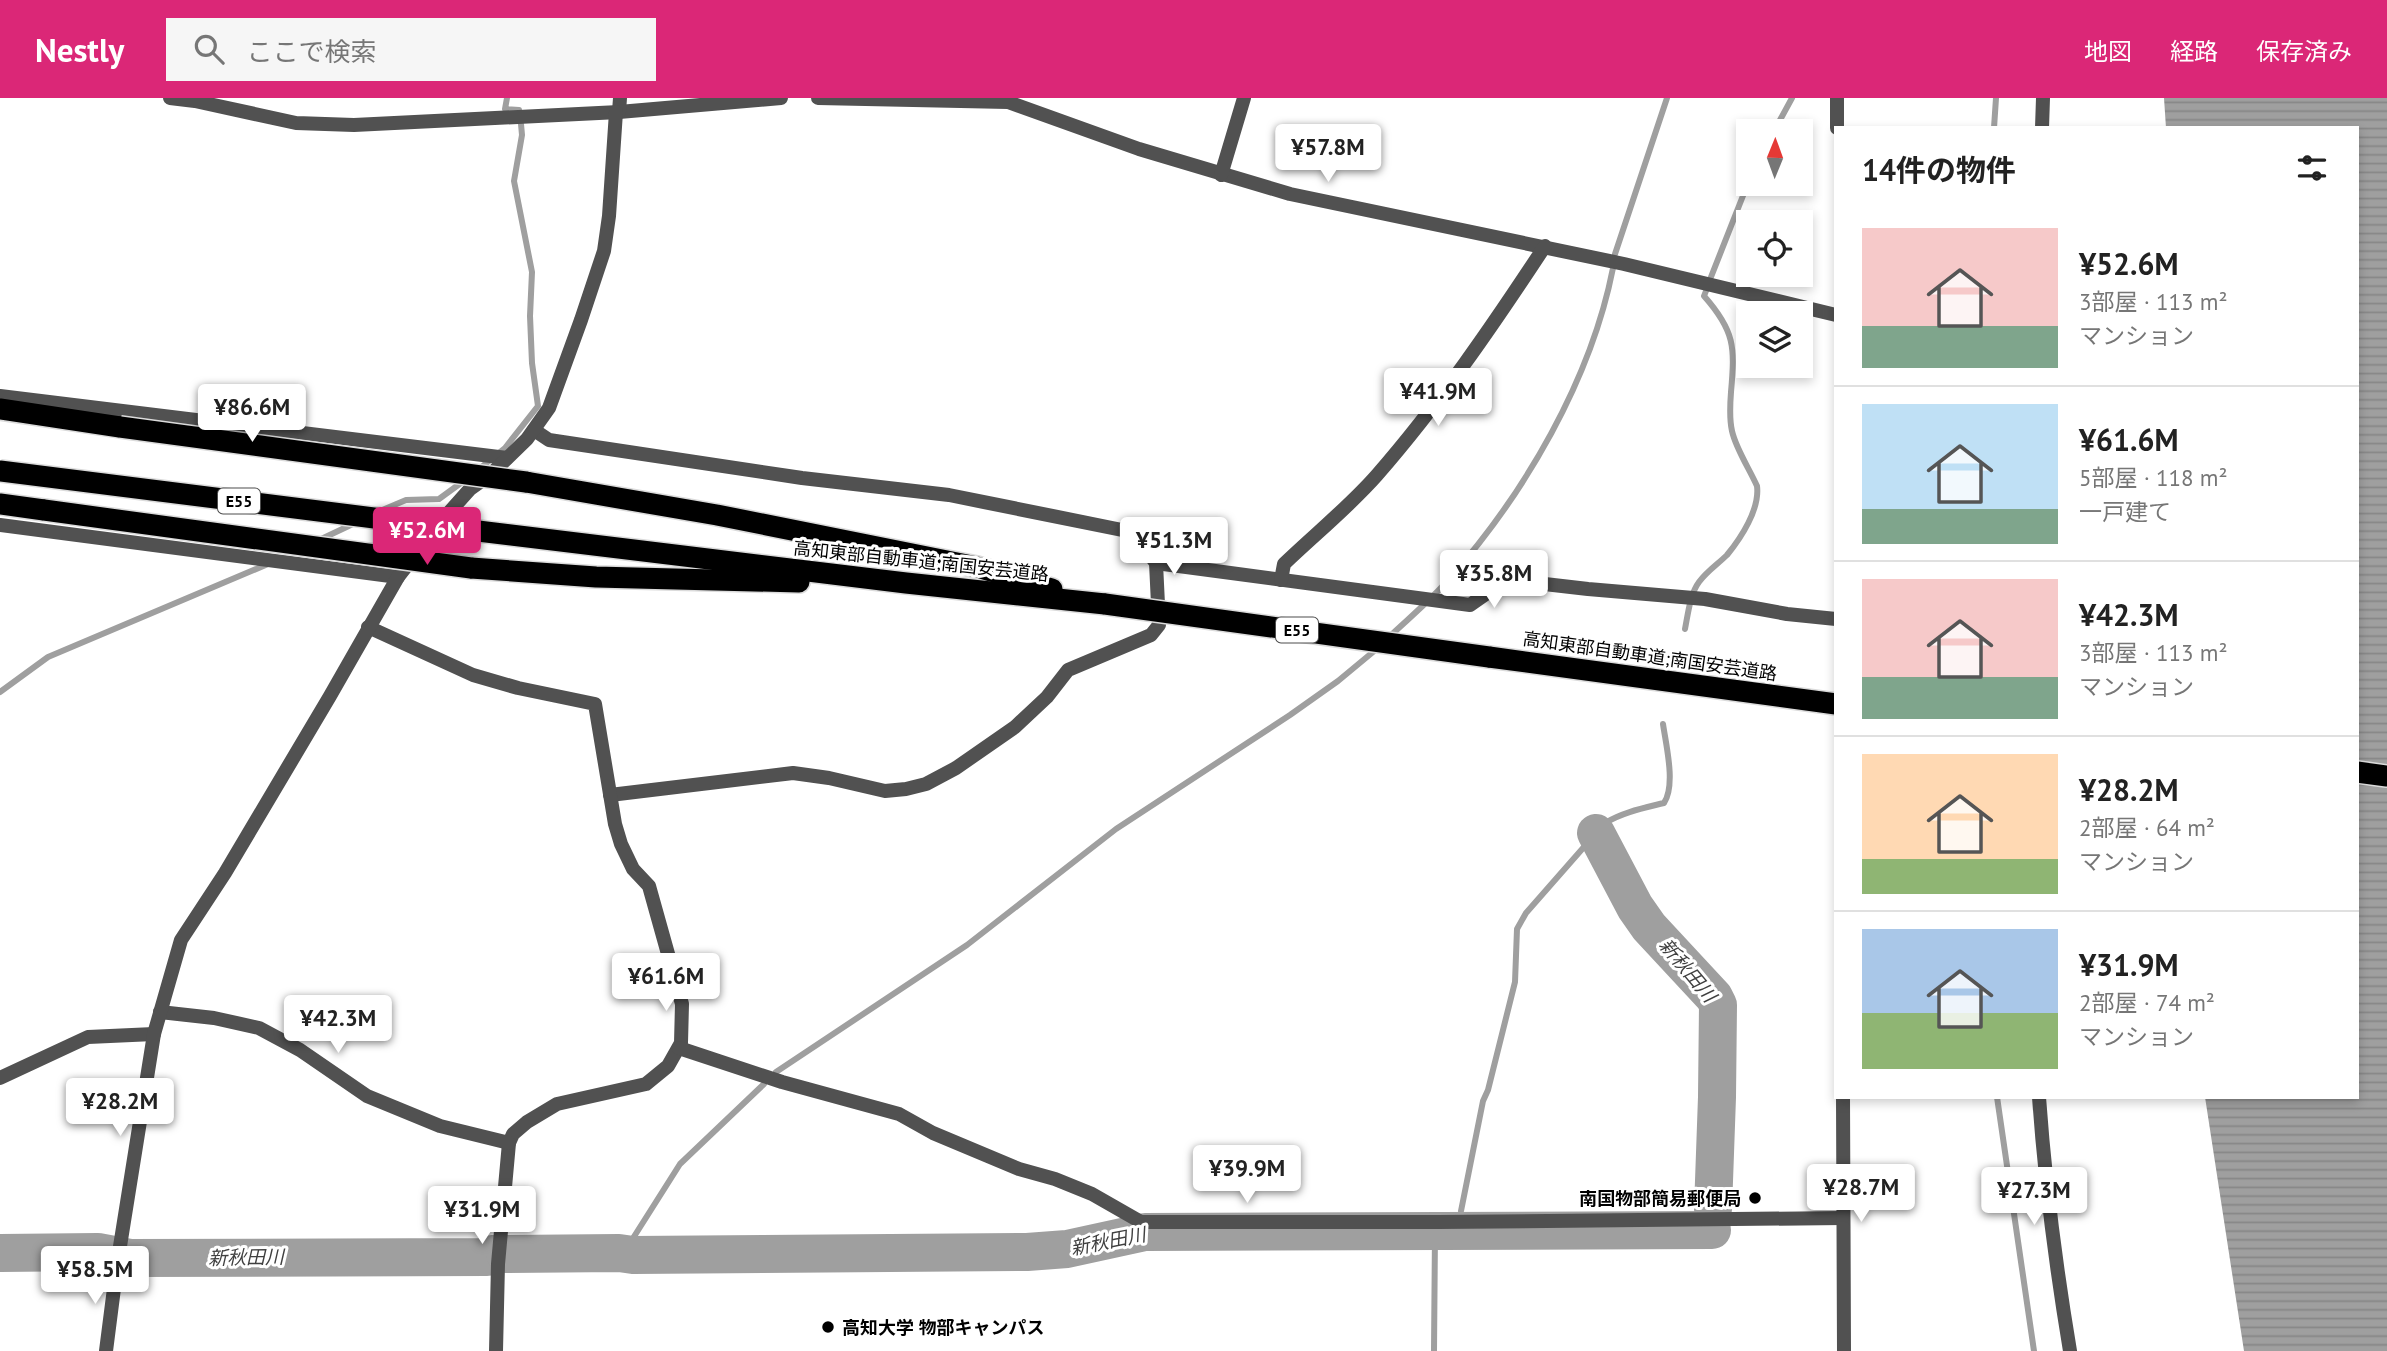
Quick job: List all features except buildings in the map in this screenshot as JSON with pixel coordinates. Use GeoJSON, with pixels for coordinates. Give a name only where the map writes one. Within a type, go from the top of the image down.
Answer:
{"type":"FeatureCollection","features":[{"type":"Feature","properties":{"kind":"highway"},"geometry":{"type":"LineString","coordinates":[[0,409],[526,482],[717,515],[977,567],[1105,604]]}},
{"type":"Feature","properties":{"kind":"highway","name":"高知東部自動車道;南国安芸道路"},"geometry":{"type":"LineString","coordinates":[[0,471],[906,583],[1105,604],[1834,704]]}},
{"type":"Feature","properties":{"kind":"highway"},"geometry":{"type":"LineString","coordinates":[[0,504],[471,568],[670,580],[906,583]]}},
{"type":"Feature","properties":{"kind":"highway"},"geometry":{"type":"LineString","coordinates":[[2359,772],[2387,776]]}},
{"type":"Feature","properties":{"kind":"street"},"geometry":{"type":"LineString","coordinates":[[170,98],[296,123],[319,125],[781,98]]}},
{"type":"Feature","properties":{"kind":"street"},"geometry":{"type":"LineString","coordinates":[[818,98],[1007,102],[1139,149],[1290,194],[1545,246],[1834,315]]}},
{"type":"Feature","properties":{"kind":"street"},"geometry":{"type":"LineString","coordinates":[[1221,175],[1244,98]]}},
{"type":"Feature","properties":{"kind":"street"},"geometry":{"type":"LineString","coordinates":[[1837,98],[1837,126]]}},
{"type":"Feature","properties":{"kind":"street"},"geometry":{"type":"LineString","coordinates":[[2042,126],[2043,98]]}},
{"type":"Feature","properties":{"kind":"street"},"geometry":{"type":"LineString","coordinates":[[106,1351],[154,1034],[180,940],[225,873],[398,577],[445,517],[470,489],[491,474],[534,430],[548,408],[604,251],[610,216],[618,108]]}},
{"type":"Feature","properties":{"kind":"street"},"geometry":{"type":"LineString","coordinates":[[1281,580],[1284,564],[1375,477],[1425,417],[1504,309],[1545,246]]}},
{"type":"Feature","properties":{"kind":"street"},"geometry":{"type":"LineString","coordinates":[[0,396],[507,458]]}},
{"type":"Feature","properties":{"kind":"street"},"geometry":{"type":"LineString","coordinates":[[534,430],[550,440],[802,478],[949,495],[1132,532],[1156,563],[1159,625],[1151,635],[1068,670],[1047,697],[1015,727],[957,768],[926,784],[885,791],[829,778],[793,774],[610,794]]}},
{"type":"Feature","properties":{"kind":"street"},"geometry":{"type":"LineString","coordinates":[[0,525],[398,577]]}},
{"type":"Feature","properties":{"kind":"street"},"geometry":{"type":"LineString","coordinates":[[1156,563],[1470,605],[1500,584],[1519,581],[1705,599],[1787,614],[1834,619]]}},
{"type":"Feature","properties":{"kind":"street"},"geometry":{"type":"LineString","coordinates":[[368,627],[473,675],[518,688],[595,704],[615,824],[633,869],[649,886],[682,1004],[683,1030],[679,1048],[668,1066],[646,1084],[557,1104],[513,1134],[509,1143],[498,1264],[496,1351]]}},
{"type":"Feature","properties":{"kind":"street"},"geometry":{"type":"LineString","coordinates":[[160,1012],[214,1017],[259,1028],[300,1050],[367,1096],[440,1126],[509,1143]]}},
{"type":"Feature","properties":{"kind":"street"},"geometry":{"type":"LineString","coordinates":[[0,1078],[88,1037],[154,1034]]}},
{"type":"Feature","properties":{"kind":"street"},"geometry":{"type":"LineString","coordinates":[[679,1048],[782,1082],[899,1114],[933,1133],[1019,1169],[1077,1187],[1141,1222],[1843,1219]]}},
{"type":"Feature","properties":{"kind":"street"},"geometry":{"type":"LineString","coordinates":[[1843,1099],[1844,1351]]}},
{"type":"Feature","properties":{"kind":"street"},"geometry":{"type":"LineString","coordinates":[[2039,1099],[2043,1156],[2070,1351]]}},
{"type":"Feature","properties":{"kind":"shaded area"},"geometry":{"type":"Polygon","coordinates":[[[2164,98],[2387,98],[2387,1351],[2244,1351],[2205,1099],[2359,1099],[2359,126],[2166,126],[2164,98]]]}},
{"type":"Feature","properties":{"kind":"waterway"},"geometry":{"type":"LineString","coordinates":[[507,98],[505,109],[519,112]]}},
{"type":"Feature","properties":{"kind":"waterway"},"geometry":{"type":"LineString","coordinates":[[1615,254],[1667,98]]}},
{"type":"Feature","properties":{"kind":"waterway"},"geometry":{"type":"LineString","coordinates":[[1781,119],[1792,98]]}},
{"type":"Feature","properties":{"kind":"waterway"},"geometry":{"type":"LineString","coordinates":[[1994,126],[1996,98]]}},
{"type":"Feature","properties":{"kind":"waterway"},"geometry":{"type":"LineString","coordinates":[[479,469],[505,448],[538,406],[532,363],[532,272],[514,181],[522,135],[521,124]]}},
{"type":"Feature","properties":{"kind":"waterway"},"geometry":{"type":"LineString","coordinates":[[1711,277],[1743,196]]}},
{"type":"Feature","properties":{"kind":"waterway"},"geometry":{"type":"LineString","coordinates":[[1389,637],[1450,578],[1478,545],[1529,472],[1572,393],[1589,352],[1613,268]]}},
{"type":"Feature","properties":{"kind":"waterway"},"geometry":{"type":"LineString","coordinates":[[1685,629],[1693,592],[1705,574],[1727,555],[1738,540],[1753,513],[1757,495],[1757,486],[1736,445],[1731,426],[1731,340],[1722,319],[1704,296],[1706,291]]}},
{"type":"Feature","properties":{"kind":"waterway"},"geometry":{"type":"LineString","coordinates":[[380,511],[406,500],[439,499],[465,480]]}},
{"type":"Feature","properties":{"kind":"waterway"},"geometry":{"type":"LineString","coordinates":[[317,541],[355,523]]}},
{"type":"Feature","properties":{"kind":"waterway"},"geometry":{"type":"LineString","coordinates":[[0,692],[48,657],[268,564]]}},
{"type":"Feature","properties":{"kind":"waterway"},"geometry":{"type":"LineString","coordinates":[[776,1072],[967,945],[1116,829],[1290,715],[1338,681],[1379,647]]}},
{"type":"Feature","properties":{"kind":"waterway"},"geometry":{"type":"LineString","coordinates":[[1461,1211],[1483,1101],[1515,982],[1517,929],[1526,913],[1605,823],[1626,813],[1664,803],[1668,795],[1670,776],[1663,724]]}},
{"type":"Feature","properties":{"kind":"waterway","name":"新秋田川"},"geometry":{"type":"LineString","coordinates":[[1596,833],[1635,907],[1649,927],[1714,997],[1718,1005],[1713,1209]]}},
{"type":"Feature","properties":{"kind":"waterway"},"geometry":{"type":"LineString","coordinates":[[623,1254],[680,1164],[764,1084]]}},
{"type":"Feature","properties":{"kind":"waterway"},"geometry":{"type":"LineString","coordinates":[[1997,1099],[2034,1351]]}},
{"type":"Feature","properties":{"kind":"waterway","name":"新秋田川"},"geometry":{"type":"LineString","coordinates":[[505,1254],[1027,1252],[1067,1249],[1145,1232],[1712,1230]]}},
{"type":"Feature","properties":{"kind":"waterway"},"geometry":{"type":"LineString","coordinates":[[1434,1351],[1435,1232]]}},
{"type":"Feature","properties":{"kind":"waterway","name":"新秋田川"},"geometry":{"type":"LineString","coordinates":[[0,1253],[98,1252],[130,1258],[487,1257],[493,1254]]}},
{"type":"Feature","properties":{"kind":"place","name":"南国物部簡易郵便局"},"geometry":{"type":"Point","coordinates":[1755,1198]}},
{"type":"Feature","properties":{"kind":"place","name":"高知大学 物部キャンパス"},"geometry":{"type":"Point","coordinates":[828,1327]}}]}
